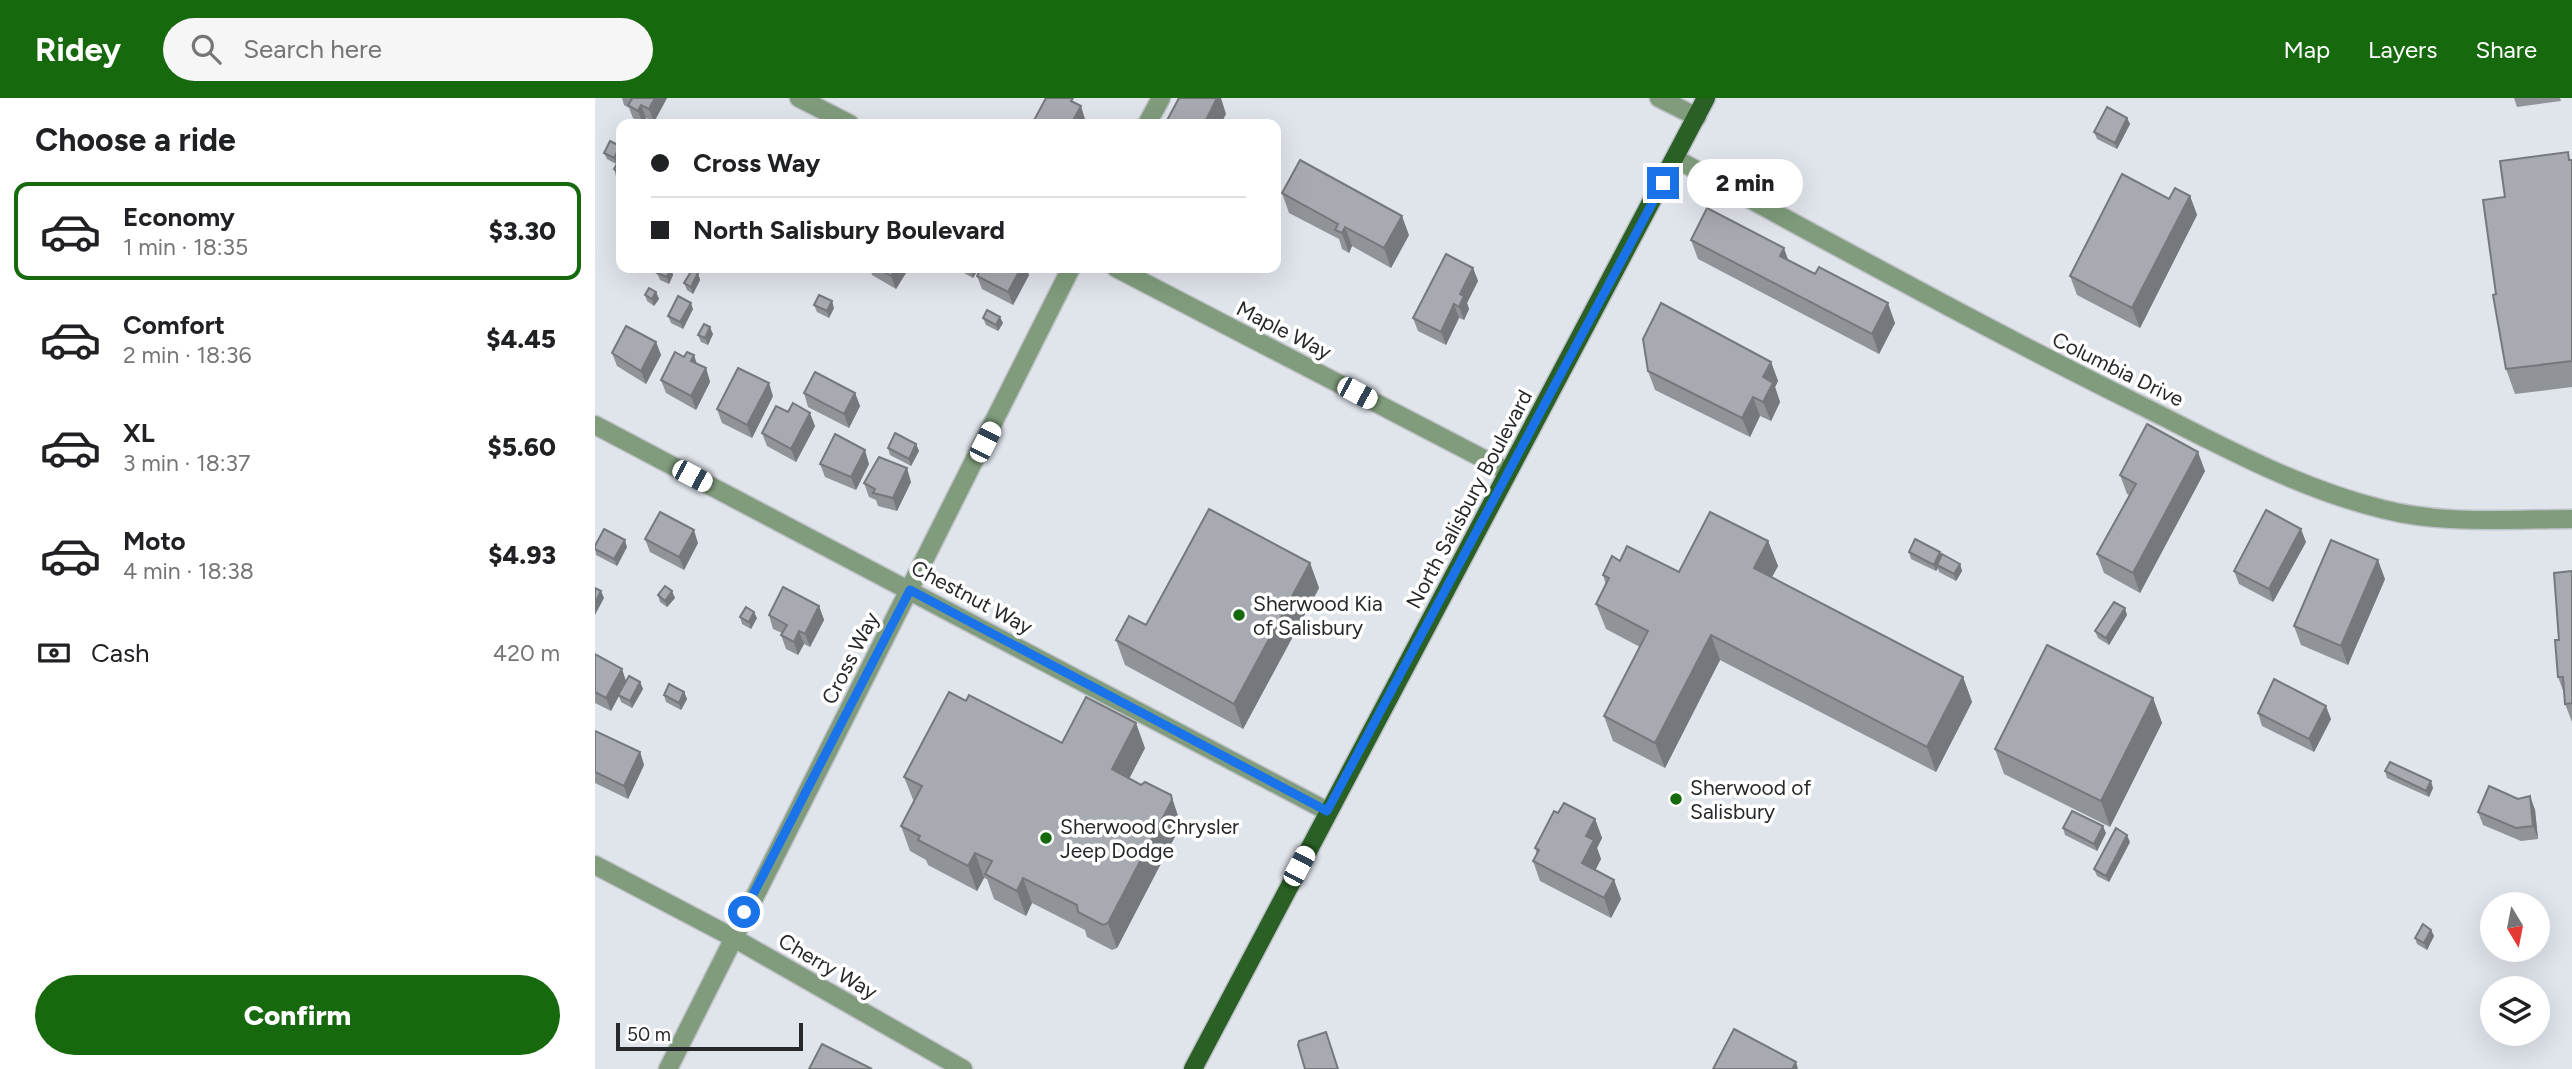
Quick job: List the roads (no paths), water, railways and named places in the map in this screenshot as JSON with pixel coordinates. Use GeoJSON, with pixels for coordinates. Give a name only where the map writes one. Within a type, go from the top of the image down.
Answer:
{"type":"FeatureCollection","features":[{"type":"Feature","properties":{"kind":"main road","name":"North Salisbury Boulevard"},"geometry":{"type":"LineString","coordinates":[[1193,1069],[1706,98]]}},
{"type":"Feature","properties":{"kind":"street"},"geometry":{"type":"LineString","coordinates":[[799,98],[840,119]]}},
{"type":"Feature","properties":{"kind":"street"},"geometry":{"type":"LineString","coordinates":[[1150,119],[1161,98]]}},
{"type":"Feature","properties":{"kind":"street"},"geometry":{"type":"LineString","coordinates":[[1659,98],[1697,117]]}},
{"type":"Feature","properties":{"kind":"street","name":"Columbia Drive"},"geometry":{"type":"LineString","coordinates":[[1676,159],[2051,362],[2246,459],[2322,492],[2385,510],[2451,518],[2572,519]]}},
{"type":"Feature","properties":{"kind":"street","name":"Cross Way"},"geometry":{"type":"LineString","coordinates":[[668,1069],[732,937],[1068,273]]}},
{"type":"Feature","properties":{"kind":"street","name":"Maple Way"},"geometry":{"type":"LineString","coordinates":[[1126,273],[1507,471]]}},
{"type":"Feature","properties":{"kind":"street","name":"Chestnut Way"},"geometry":{"type":"LineString","coordinates":[[595,425],[1327,811]]}},
{"type":"Feature","properties":{"kind":"street","name":"Cherry Way"},"geometry":{"type":"LineString","coordinates":[[595,865],[732,937],[963,1069]]}},
{"type":"Feature","properties":{"kind":"place","name":"Sherwood Kia of Salisbury"},"geometry":{"type":"Point","coordinates":[1239,615]}},
{"type":"Feature","properties":{"kind":"place","name":"Sherwood of Salisbury"},"geometry":{"type":"Point","coordinates":[1676,799]}},
{"type":"Feature","properties":{"kind":"place","name":"Sherwood Chrysler Jeep Dodge"},"geometry":{"type":"Point","coordinates":[1046,838]}}]}
